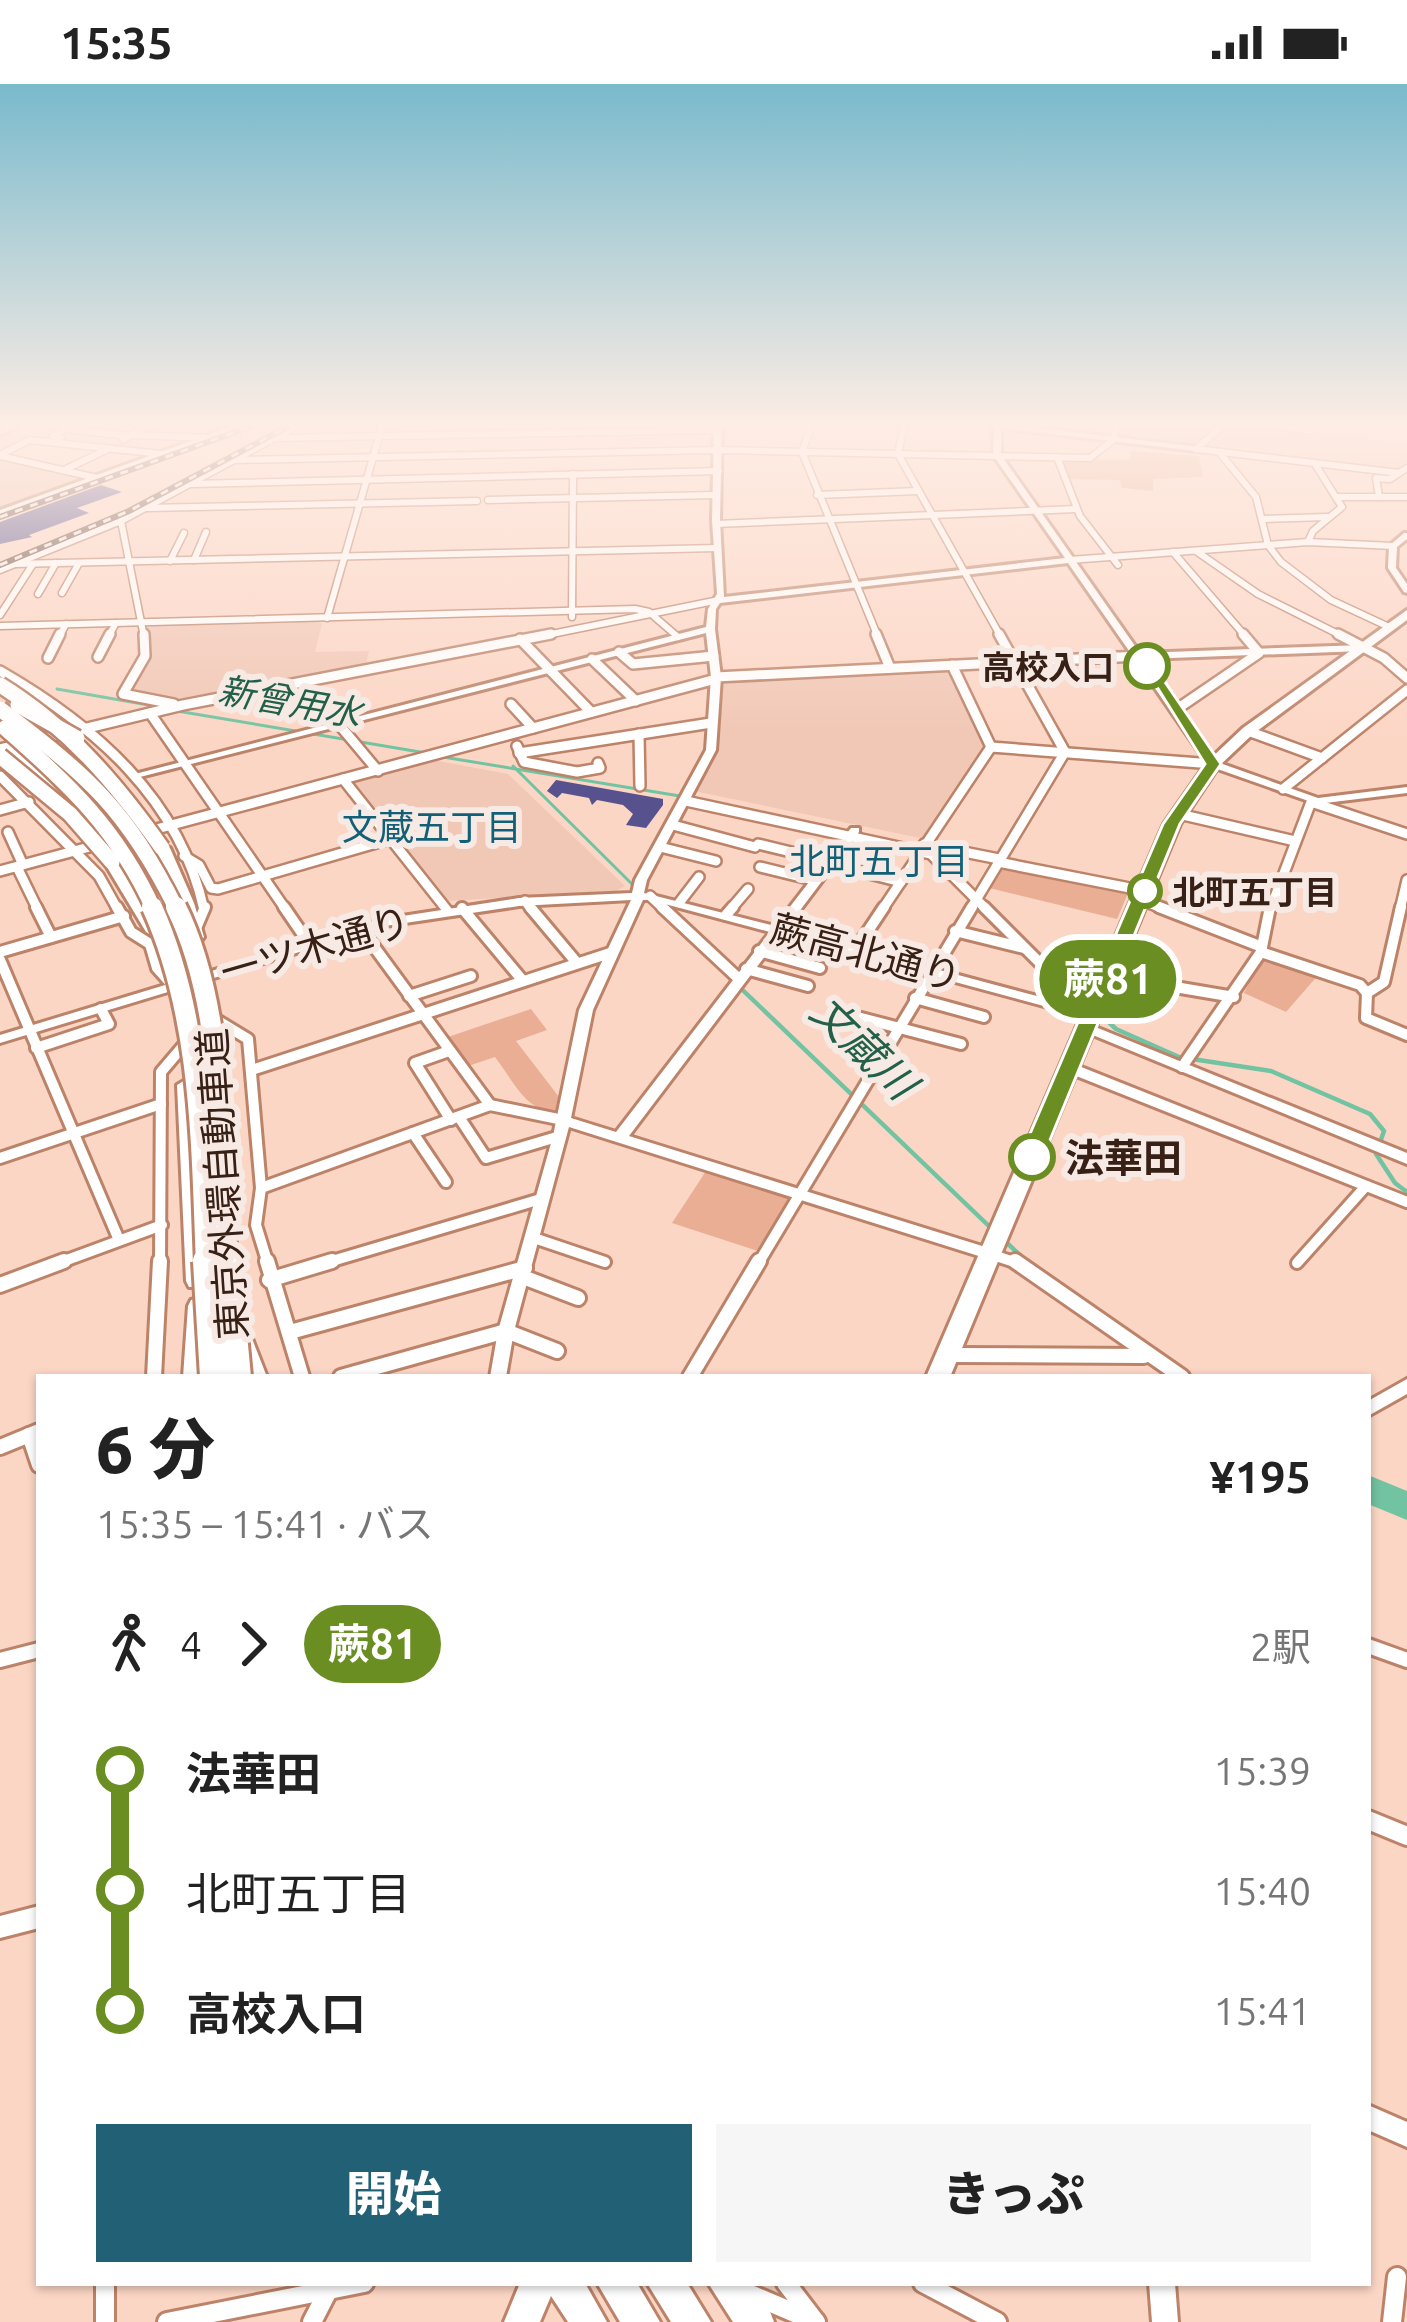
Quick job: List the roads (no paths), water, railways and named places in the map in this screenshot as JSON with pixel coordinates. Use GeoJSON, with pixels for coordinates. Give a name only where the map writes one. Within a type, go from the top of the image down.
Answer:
{"type":"FeatureCollection","features":[{"type":"Feature","properties":{"kind":"highway"},"geometry":{"type":"LineString","coordinates":[[943,1366],[1179,814],[1213,764],[1248,731],[1407,614]]}},
{"type":"Feature","properties":{"kind":"highway"},"geometry":{"type":"LineString","coordinates":[[0,685],[83,732],[162,848],[194,934],[209,1015],[224,1296],[236,1374]]}},
{"type":"Feature","properties":{"kind":"highway"},"geometry":{"type":"LineString","coordinates":[[0,695],[83,732]]}},
{"type":"Feature","properties":{"kind":"highway","name":"東京外環自動車道"},"geometry":{"type":"LineString","coordinates":[[0,709],[75,763],[136,830],[179,909],[196,954],[216,1046],[236,1374]]}},
{"type":"Feature","properties":{"kind":"highway","name":"東京外環自動車道"},"geometry":{"type":"LineString","coordinates":[[0,724],[55,768],[116,836],[159,914],[176,959],[195,1051],[210,1374]]}},
{"type":"Feature","properties":{"kind":"highway"},"geometry":{"type":"LineString","coordinates":[[0,749],[70,814],[112,862],[147,914],[174,987],[184,1045],[199,1306],[210,1374]]}},
{"type":"Feature","properties":{"kind":"highway"},"geometry":{"type":"LineString","coordinates":[[224,1296],[254,1374]]}},
{"type":"Feature","properties":{"kind":"highway"},"geometry":{"type":"LineString","coordinates":[[195,1374],[199,1306]]}},
{"type":"Feature","properties":{"kind":"highway"},"geometry":{"type":"LineString","coordinates":[[522,2322],[537,2286]]}},
{"type":"Feature","properties":{"kind":"highway"},"geometry":{"type":"LineString","coordinates":[[566,2286],[589,2322]]}},
{"type":"Feature","properties":{"kind":"highway"},"geometry":{"type":"LineString","coordinates":[[617,2286],[642,2322]]}},
{"type":"Feature","properties":{"kind":"highway"},"geometry":{"type":"LineString","coordinates":[[667,2286],[693,2322]]}},
{"type":"Feature","properties":{"kind":"highway"},"geometry":{"type":"LineString","coordinates":[[729,2286],[756,2322]]}},
{"type":"Feature","properties":{"kind":"street"},"geometry":{"type":"LineString","coordinates":[[0,570],[96,530]]}},
{"type":"Feature","properties":{"kind":"street"},"geometry":{"type":"LineString","coordinates":[[123,530],[143,622],[145,656],[124,694],[179,706]]}},
{"type":"Feature","properties":{"kind":"street"},"geometry":{"type":"LineString","coordinates":[[327,618],[351,530]]}},
{"type":"Feature","properties":{"kind":"street"},"geometry":{"type":"LineString","coordinates":[[573,530],[573,628]]}},
{"type":"Feature","properties":{"kind":"street"},"geometry":{"type":"LineString","coordinates":[[499,1374],[562,1128],[586,1010],[660,847],[711,750],[716,678],[710,629],[712,609],[719,600],[716,530]]}},
{"type":"Feature","properties":{"kind":"street"},"geometry":{"type":"LineString","coordinates":[[832,530],[890,668]]}},
{"type":"Feature","properties":{"kind":"street"},"geometry":{"type":"LineString","coordinates":[[940,530],[1065,752]]}},
{"type":"Feature","properties":{"kind":"street"},"geometry":{"type":"LineString","coordinates":[[1049,530],[1213,764]]}},
{"type":"Feature","properties":{"kind":"street"},"geometry":{"type":"LineString","coordinates":[[1092,530],[1118,565]]}},
{"type":"Feature","properties":{"kind":"street"},"geometry":{"type":"LineString","coordinates":[[1266,530],[1268,545],[1284,564],[1331,600],[1389,627]]}},
{"type":"Feature","properties":{"kind":"street"},"geometry":{"type":"LineString","coordinates":[[1308,542],[1317,530]]}},
{"type":"Feature","properties":{"kind":"street"},"geometry":{"type":"LineString","coordinates":[[194,560],[206,532]]}},
{"type":"Feature","properties":{"kind":"street"},"geometry":{"type":"LineString","coordinates":[[170,560],[184,533]]}},
{"type":"Feature","properties":{"kind":"street"},"geometry":{"type":"LineString","coordinates":[[0,749],[179,706],[306,685],[719,600],[1111,556],[1308,542],[1393,546],[1407,535]]}},
{"type":"Feature","properties":{"kind":"street"},"geometry":{"type":"LineString","coordinates":[[1393,546],[1392,568],[1407,590]]}},
{"type":"Feature","properties":{"kind":"street"},"geometry":{"type":"LineString","coordinates":[[14,564],[717,548]]}},
{"type":"Feature","properties":{"kind":"street"},"geometry":{"type":"LineString","coordinates":[[1195,550],[1258,594],[1384,658],[1407,678]]}},
{"type":"Feature","properties":{"kind":"street"},"geometry":{"type":"LineString","coordinates":[[1173,552],[1257,650]]}},
{"type":"Feature","properties":{"kind":"street"},"geometry":{"type":"LineString","coordinates":[[38,594],[56,563]]}},
{"type":"Feature","properties":{"kind":"street"},"geometry":{"type":"LineString","coordinates":[[62,593],[79,563]]}},
{"type":"Feature","properties":{"kind":"street"},"geometry":{"type":"LineString","coordinates":[[0,615],[33,564]]}},
{"type":"Feature","properties":{"kind":"street"},"geometry":{"type":"LineString","coordinates":[[0,626],[649,612],[678,637]]}},
{"type":"Feature","properties":{"kind":"street"},"geometry":{"type":"LineString","coordinates":[[98,657],[116,622]]}},
{"type":"Feature","properties":{"kind":"street"},"geometry":{"type":"LineString","coordinates":[[48,658],[66,624]]}},
{"type":"Feature","properties":{"kind":"street"},"geometry":{"type":"LineString","coordinates":[[136,775],[710,629]]}},
{"type":"Feature","properties":{"kind":"street"},"geometry":{"type":"LineString","coordinates":[[520,639],[591,712]]}},
{"type":"Feature","properties":{"kind":"street"},"geometry":{"type":"LineString","coordinates":[[0,871],[716,678],[1362,647]]}},
{"type":"Feature","properties":{"kind":"street"},"geometry":{"type":"LineString","coordinates":[[1177,709],[1257,650]]}},
{"type":"Feature","properties":{"kind":"street"},"geometry":{"type":"LineString","coordinates":[[619,652],[633,664],[713,656]]}},
{"type":"Feature","properties":{"kind":"street"},"geometry":{"type":"LineString","coordinates":[[592,659],[636,700]]}},
{"type":"Feature","properties":{"kind":"street"},"geometry":{"type":"LineString","coordinates":[[952,665],[991,747]]}},
{"type":"Feature","properties":{"kind":"street"},"geometry":{"type":"LineString","coordinates":[[0,671],[136,775],[171,825],[206,908],[194,934]]}},
{"type":"Feature","properties":{"kind":"street"},"geometry":{"type":"LineString","coordinates":[[306,685],[378,770]]}},
{"type":"Feature","properties":{"kind":"street"},"geometry":{"type":"LineString","coordinates":[[1283,789],[1407,690]]}},
{"type":"Feature","properties":{"kind":"street"},"geometry":{"type":"LineString","coordinates":[[511,704],[533,728]]}},
{"type":"Feature","properties":{"kind":"street"},"geometry":{"type":"LineString","coordinates":[[155,712],[184,763],[310,945]]}},
{"type":"Feature","properties":{"kind":"street"},"geometry":{"type":"LineString","coordinates":[[520,753],[711,723]]}},
{"type":"Feature","properties":{"kind":"street"},"geometry":{"type":"LineString","coordinates":[[1248,731],[1322,758]]}},
{"type":"Feature","properties":{"kind":"street"},"geometry":{"type":"LineString","coordinates":[[512,734],[524,762],[577,772],[600,768],[598,763]]}},
{"type":"Feature","properties":{"kind":"street"},"geometry":{"type":"LineString","coordinates":[[639,734],[640,785]]}},
{"type":"Feature","properties":{"kind":"street"},"geometry":{"type":"LineString","coordinates":[[991,747],[1213,764],[1407,834]]}},
{"type":"Feature","properties":{"kind":"street"},"geometry":{"type":"LineString","coordinates":[[856,949],[991,747]]}},
{"type":"Feature","properties":{"kind":"street"},"geometry":{"type":"LineString","coordinates":[[692,1374],[1065,752]]}},
{"type":"Feature","properties":{"kind":"street"},"geometry":{"type":"LineString","coordinates":[[0,776],[76,851],[131,932],[150,944],[158,968],[174,987]]}},
{"type":"Feature","properties":{"kind":"street"},"geometry":{"type":"LineString","coordinates":[[344,779],[390,839],[523,981]]}},
{"type":"Feature","properties":{"kind":"street"},"geometry":{"type":"LineString","coordinates":[[1314,802],[1407,790]]}},
{"type":"Feature","properties":{"kind":"street"},"geometry":{"type":"LineString","coordinates":[[687,797],[1143,896],[1261,949],[1360,985],[1367,993],[1366,1018],[1407,1035]]}},
{"type":"Feature","properties":{"kind":"street"},"geometry":{"type":"LineString","coordinates":[[0,809],[29,802]]}},
{"type":"Feature","properties":{"kind":"street"},"geometry":{"type":"LineString","coordinates":[[1186,1062],[1234,997],[1261,949],[1273,895],[1314,802]]}},
{"type":"Feature","properties":{"kind":"street"},"geometry":{"type":"LineString","coordinates":[[1179,814],[1295,841]]}},
{"type":"Feature","properties":{"kind":"street"},"geometry":{"type":"LineString","coordinates":[[780,850],[802,822]]}},
{"type":"Feature","properties":{"kind":"street"},"geometry":{"type":"LineString","coordinates":[[673,825],[901,882]]}},
{"type":"Feature","properties":{"kind":"street"},"geometry":{"type":"LineString","coordinates":[[8,832],[51,937]]}},
{"type":"Feature","properties":{"kind":"street"},"geometry":{"type":"LineString","coordinates":[[620,1137],[852,833]]}},
{"type":"Feature","properties":{"kind":"street"},"geometry":{"type":"LineString","coordinates":[[184,856],[200,865],[211,888],[390,839]]}},
{"type":"Feature","properties":{"kind":"street"},"geometry":{"type":"LineString","coordinates":[[660,847],[716,861]]}},
{"type":"Feature","properties":{"kind":"street"},"geometry":{"type":"LineString","coordinates":[[923,848],[977,895],[1092,1016]]}},
{"type":"Feature","properties":{"kind":"street"},"geometry":{"type":"LineString","coordinates":[[760,868],[814,880]]}},
{"type":"Feature","properties":{"kind":"street"},"geometry":{"type":"LineString","coordinates":[[679,903],[699,877]]}},
{"type":"Feature","properties":{"kind":"street"},"geometry":{"type":"LineString","coordinates":[[1367,993],[1384,982],[1402,932],[1407,880]]}},
{"type":"Feature","properties":{"kind":"street"},"geometry":{"type":"LineString","coordinates":[[726,915],[748,889]]}},
{"type":"Feature","properties":{"kind":"street"},"geometry":{"type":"LineString","coordinates":[[642,894],[738,979],[808,986]]}},
{"type":"Feature","properties":{"kind":"street","name":"一ツ木通り"},"geometry":{"type":"LineString","coordinates":[[0,1040],[361,929],[455,909],[642,894]]}},
{"type":"Feature","properties":{"kind":"street","name":"蕨高北通り"},"geometry":{"type":"LineString","coordinates":[[642,894],[1092,1016],[1407,1159]]}},
{"type":"Feature","properties":{"kind":"street"},"geometry":{"type":"LineString","coordinates":[[524,901],[578,963]]}},
{"type":"Feature","properties":{"kind":"street"},"geometry":{"type":"LineString","coordinates":[[119,1240],[0,956],[124,916]]}},
{"type":"Feature","properties":{"kind":"street"},"geometry":{"type":"LineString","coordinates":[[361,929],[490,1106]]}},
{"type":"Feature","properties":{"kind":"street"},"geometry":{"type":"LineString","coordinates":[[955,931],[1027,948]]}},
{"type":"Feature","properties":{"kind":"street"},"geometry":{"type":"LineString","coordinates":[[760,951],[820,968]]}},
{"type":"Feature","properties":{"kind":"street"},"geometry":{"type":"LineString","coordinates":[[252,1070],[610,952]]}},
{"type":"Feature","properties":{"kind":"street"},"geometry":{"type":"LineString","coordinates":[[409,996],[471,976]]}},
{"type":"Feature","properties":{"kind":"street"},"geometry":{"type":"LineString","coordinates":[[1110,976],[1234,997]]}},
{"type":"Feature","properties":{"kind":"street"},"geometry":{"type":"LineString","coordinates":[[915,998],[984,1017]]}},
{"type":"Feature","properties":{"kind":"street"},"geometry":{"type":"LineString","coordinates":[[36,1048],[109,1024],[101,1009]]}},
{"type":"Feature","properties":{"kind":"street"},"geometry":{"type":"LineString","coordinates":[[838,1012],[961,1043]]}},
{"type":"Feature","properties":{"kind":"street"},"geometry":{"type":"LineString","coordinates":[[209,1015],[248,1039],[261,1188],[256,1225],[301,1374]]}},
{"type":"Feature","properties":{"kind":"street"},"geometry":{"type":"LineString","coordinates":[[154,1374],[162,1225],[161,1072],[184,1045]]}},
{"type":"Feature","properties":{"kind":"street"},"geometry":{"type":"LineString","coordinates":[[449,1051],[415,1063],[486,1158],[562,1128]]}},
{"type":"Feature","properties":{"kind":"street"},"geometry":{"type":"LineString","coordinates":[[1070,1068],[1407,1202]]}},
{"type":"Feature","properties":{"kind":"street"},"geometry":{"type":"LineString","coordinates":[[0,1158],[161,1104]]}},
{"type":"Feature","properties":{"kind":"street"},"geometry":{"type":"LineString","coordinates":[[261,1188],[490,1106],[562,1128],[620,1137],[799,1193],[995,1242],[1016,1262],[1177,1374]]}},
{"type":"Feature","properties":{"kind":"street"},"geometry":{"type":"LineString","coordinates":[[413,1133],[446,1182]]}},
{"type":"Feature","properties":{"kind":"street"},"geometry":{"type":"LineString","coordinates":[[1297,1263],[1366,1186]]}},
{"type":"Feature","properties":{"kind":"street"},"geometry":{"type":"LineString","coordinates":[[269,1280],[544,1198]]}},
{"type":"Feature","properties":{"kind":"street"},"geometry":{"type":"LineString","coordinates":[[0,1285],[162,1225]]}},
{"type":"Feature","properties":{"kind":"street"},"geometry":{"type":"LineString","coordinates":[[534,1238],[605,1262]]}},
{"type":"Feature","properties":{"kind":"street"},"geometry":{"type":"LineString","coordinates":[[290,1332],[524,1273],[578,1298]]}},
{"type":"Feature","properties":{"kind":"street"},"geometry":{"type":"LineString","coordinates":[[352,1374],[506,1331],[557,1351]]}},
{"type":"Feature","properties":{"kind":"street"},"geometry":{"type":"LineString","coordinates":[[943,1366],[1146,1356]]}},
{"type":"Feature","properties":{"kind":"street"},"geometry":{"type":"LineString","coordinates":[[1371,1407],[1407,1386]]}},
{"type":"Feature","properties":{"kind":"street"},"geometry":{"type":"LineString","coordinates":[[0,1447],[34,1433]]}},
{"type":"Feature","properties":{"kind":"street"},"geometry":{"type":"LineString","coordinates":[[1371,1647],[1407,1660]]}},
{"type":"Feature","properties":{"kind":"street"},"geometry":{"type":"LineString","coordinates":[[0,1660],[36,1651]]}},
{"type":"Feature","properties":{"kind":"street"},"geometry":{"type":"LineString","coordinates":[[1371,1821],[1407,1836]]}},
{"type":"Feature","properties":{"kind":"street"},"geometry":{"type":"LineString","coordinates":[[0,1927],[36,1918]]}},
{"type":"Feature","properties":{"kind":"street"},"geometry":{"type":"LineString","coordinates":[[1371,2118],[1407,2134]]}},
{"type":"Feature","properties":{"kind":"street"},"geometry":{"type":"LineString","coordinates":[[1392,2322],[1397,2277]]}},
{"type":"Feature","properties":{"kind":"street"},"geometry":{"type":"LineString","coordinates":[[105,2286],[105,2322]]}},
{"type":"Feature","properties":{"kind":"street"},"geometry":{"type":"LineString","coordinates":[[167,2322],[343,2286]]}},
{"type":"Feature","properties":{"kind":"street"},"geometry":{"type":"LineString","coordinates":[[734,2286],[816,2322]]}},
{"type":"Feature","properties":{"kind":"street"},"geometry":{"type":"LineString","coordinates":[[788,2286],[816,2322]]}},
{"type":"Feature","properties":{"kind":"street"},"geometry":{"type":"LineString","coordinates":[[929,2286],[997,2322]]}},
{"type":"Feature","properties":{"kind":"street"},"geometry":{"type":"LineString","coordinates":[[1162,2286],[1165,2322]]}},
{"type":"Feature","properties":{"kind":"street"},"geometry":{"type":"LineString","coordinates":[[312,2322],[329,2288]]}},
{"type":"Feature","properties":{"kind":"waterway","name":"新曾用水"},"geometry":{"type":"LineString","coordinates":[[57,689],[160,707]]}},
{"type":"Feature","properties":{"kind":"waterway","name":"新曾用水"},"geometry":{"type":"LineString","coordinates":[[177,711],[426,753]]}},
{"type":"Feature","properties":{"kind":"waterway","name":"新曾用水"},"geometry":{"type":"LineString","coordinates":[[437,756],[516,769]]}},
{"type":"Feature","properties":{"kind":"waterway","name":"文蔵川"},"geometry":{"type":"LineString","coordinates":[[513,766],[516,769]]}},
{"type":"Feature","properties":{"kind":"waterway"},"geometry":{"type":"LineString","coordinates":[[516,769],[686,797]]}},
{"type":"Feature","properties":{"kind":"waterway","name":"文蔵川"},"geometry":{"type":"LineString","coordinates":[[516,769],[637,889]]}},
{"type":"Feature","properties":{"kind":"waterway"},"geometry":{"type":"LineString","coordinates":[[932,851],[992,910]]}},
{"type":"Feature","properties":{"kind":"waterway"},"geometry":{"type":"LineString","coordinates":[[989,907],[1052,968]]}},
{"type":"Feature","properties":{"kind":"waterway","name":"文蔵川"},"geometry":{"type":"LineString","coordinates":[[728,976],[992,1229]]}},
{"type":"Feature","properties":{"kind":"waterway"},"geometry":{"type":"LineString","coordinates":[[1099,1013],[1116,1029],[1179,1057],[1271,1071],[1370,1114],[1384,1131],[1376,1154],[1395,1183],[1407,1192]]}},
{"type":"Feature","properties":{"kind":"waterway","name":"文蔵川"},"geometry":{"type":"LineString","coordinates":[[1005,1241],[1023,1258]]}},
{"type":"Feature","properties":{"kind":"waterway","name":"文蔵川"},"geometry":{"type":"LineString","coordinates":[[1371,1490],[1407,1506]]}},
{"type":"Feature","properties":{"kind":"railway"},"geometry":{"type":"LineString","coordinates":[[0,565],[83,530]]}},
{"type":"Feature","properties":{"kind":"place","name":"高校入口"},"geometry":{"type":"Point","coordinates":[1147,666]}},
{"type":"Feature","properties":{"kind":"place","name":"北町五丁目"},"geometry":{"type":"Point","coordinates":[1145,891]}},
{"type":"Feature","properties":{"kind":"place","name":"法華田"},"geometry":{"type":"Point","coordinates":[1032,1157]}},
{"type":"Feature","properties":{"kind":"district","name":"文蔵五丁目"},"geometry":{"type":"Point","coordinates":[432,826]}},
{"type":"Feature","properties":{"kind":"district","name":"北町五丁目"},"geometry":{"type":"Point","coordinates":[879,860]}}]}
